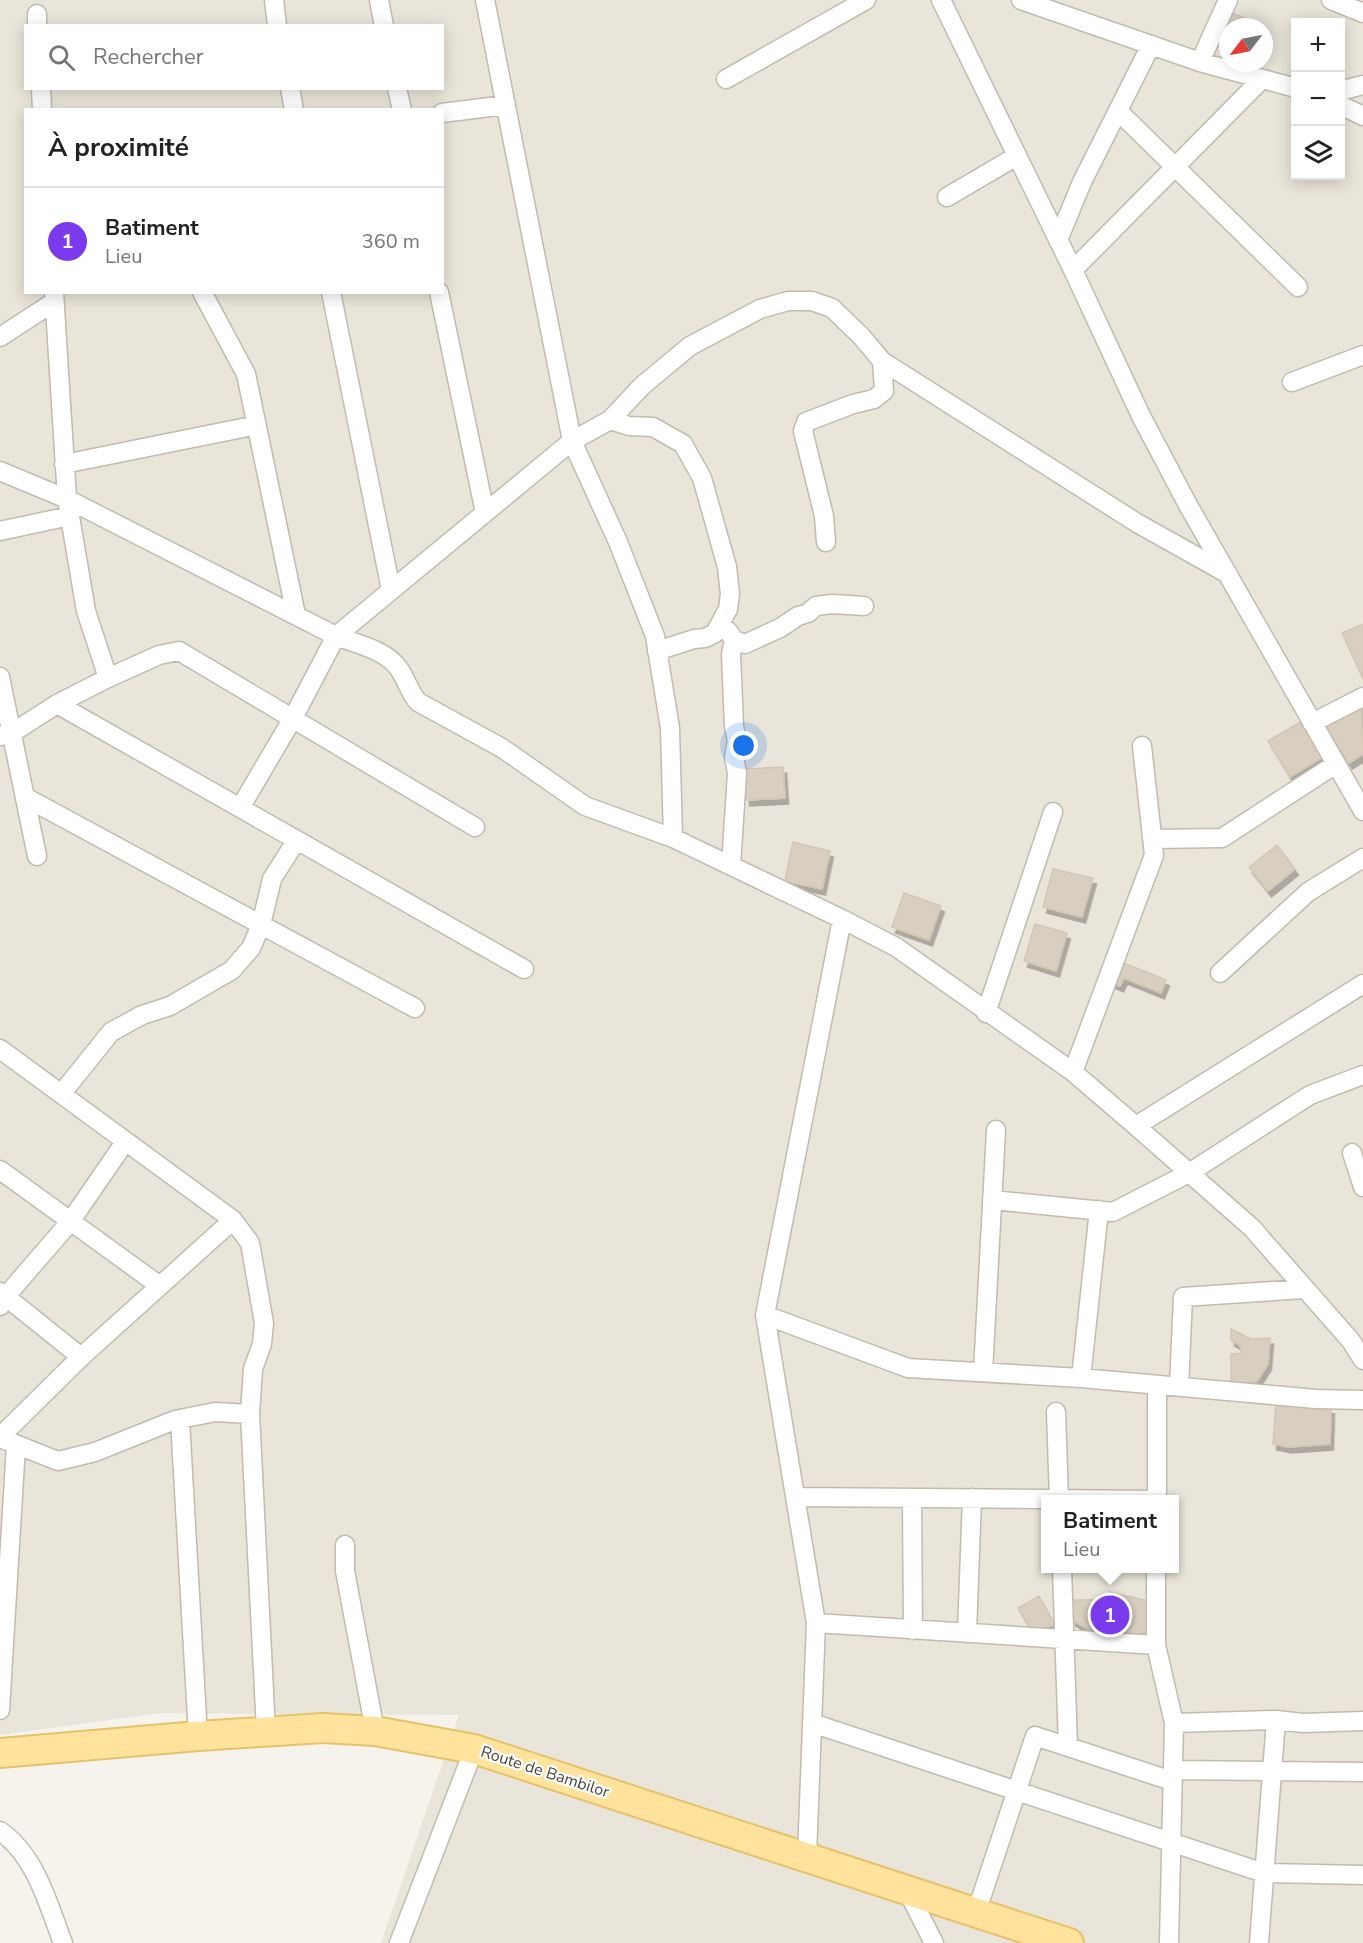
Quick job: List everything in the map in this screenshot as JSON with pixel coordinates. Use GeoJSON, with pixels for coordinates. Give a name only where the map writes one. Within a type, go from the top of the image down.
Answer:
{"type":"FeatureCollection","features":[{"type":"Feature","properties":{"kind":"main road","name":"Route de Bambilor"},"geometry":{"type":"LineString","coordinates":[[0,1753],[266,1731],[323,1728],[375,1731],[474,1749],[1069,1943]]}},
{"type":"Feature","properties":{"kind":"street"},"geometry":{"type":"LineString","coordinates":[[274,0],[277,24]]}},
{"type":"Feature","properties":{"kind":"street"},"geometry":{"type":"LineString","coordinates":[[379,0],[384,24]]}},
{"type":"Feature","properties":{"kind":"street"},"geometry":{"type":"LineString","coordinates":[[485,0],[572,441],[618,542],[655,636],[670,728],[673,838]]}},
{"type":"Feature","properties":{"kind":"street"},"geometry":{"type":"LineString","coordinates":[[726,79],[866,0]]}},
{"type":"Feature","properties":{"kind":"street"},"geometry":{"type":"LineString","coordinates":[[941,0],[1142,416],[1228,574],[1363,811]]}},
{"type":"Feature","properties":{"kind":"street"},"geometry":{"type":"LineString","coordinates":[[1021,0],[1200,62],[1291,87]]}},
{"type":"Feature","properties":{"kind":"street"},"geometry":{"type":"LineString","coordinates":[[1200,62],[1228,0]]}},
{"type":"Feature","properties":{"kind":"street"},"geometry":{"type":"LineString","coordinates":[[1331,0],[1363,13]]}},
{"type":"Feature","properties":{"kind":"street"},"geometry":{"type":"LineString","coordinates":[[1058,240],[1082,182],[1151,45]]}},
{"type":"Feature","properties":{"kind":"street"},"geometry":{"type":"LineString","coordinates":[[1073,270],[1262,79]]}},
{"type":"Feature","properties":{"kind":"street"},"geometry":{"type":"LineString","coordinates":[[1345,90],[1363,85]]}},
{"type":"Feature","properties":{"kind":"street"},"geometry":{"type":"LineString","coordinates":[[41,90],[42,108]]}},
{"type":"Feature","properties":{"kind":"street"},"geometry":{"type":"LineString","coordinates":[[290,90],[294,108]]}},
{"type":"Feature","properties":{"kind":"street"},"geometry":{"type":"LineString","coordinates":[[397,90],[402,108]]}},
{"type":"Feature","properties":{"kind":"street"},"geometry":{"type":"LineString","coordinates":[[444,113],[506,105]]}},
{"type":"Feature","properties":{"kind":"street"},"geometry":{"type":"LineString","coordinates":[[1345,107],[1363,116]]}},
{"type":"Feature","properties":{"kind":"street"},"geometry":{"type":"LineString","coordinates":[[1118,111],[1298,286]]}},
{"type":"Feature","properties":{"kind":"street"},"geometry":{"type":"LineString","coordinates":[[947,197],[1017,156]]}},
{"type":"Feature","properties":{"kind":"street"},"geometry":{"type":"LineString","coordinates":[[203,294],[246,374],[296,615]]}},
{"type":"Feature","properties":{"kind":"street"},"geometry":{"type":"LineString","coordinates":[[331,294],[391,590]]}},
{"type":"Feature","properties":{"kind":"street"},"geometry":{"type":"LineString","coordinates":[[439,294],[485,513]]}},
{"type":"Feature","properties":{"kind":"street"},"geometry":{"type":"LineString","coordinates":[[0,337],[54,297]]}},
{"type":"Feature","properties":{"kind":"street"},"geometry":{"type":"LineString","coordinates":[[54,297],[68,507],[86,611],[108,678]]}},
{"type":"Feature","properties":{"kind":"street"},"geometry":{"type":"LineString","coordinates":[[240,808],[293,718],[336,636],[572,441],[610,420],[642,386],[690,346],[760,309],[788,301],[812,301],[832,308],[861,336],[882,361],[928,388],[1137,523],[1228,574]]}},
{"type":"Feature","properties":{"kind":"street"},"geometry":{"type":"LineString","coordinates":[[1292,382],[1363,355]]}},
{"type":"Feature","properties":{"kind":"street"},"geometry":{"type":"LineString","coordinates":[[826,542],[824,516],[803,431],[806,422],[853,404],[874,399],[884,391],[882,361]]}},
{"type":"Feature","properties":{"kind":"street"},"geometry":{"type":"LineString","coordinates":[[610,420],[629,426],[653,427],[683,444],[702,478],[727,567],[730,594],[728,609],[715,633],[705,638],[693,639],[657,651]]}},
{"type":"Feature","properties":{"kind":"street"},"geometry":{"type":"LineString","coordinates":[[64,464],[256,425]]}},
{"type":"Feature","properties":{"kind":"street"},"geometry":{"type":"LineString","coordinates":[[0,471],[68,507],[336,636],[379,653],[400,669],[411,694],[418,702],[502,748],[585,806],[673,838],[896,946],[1073,1072],[1252,1228],[1351,1341],[1363,1360]]}},
{"type":"Feature","properties":{"kind":"street"},"geometry":{"type":"LineString","coordinates":[[0,531],[68,507]]}},
{"type":"Feature","properties":{"kind":"street"},"geometry":{"type":"LineString","coordinates":[[722,622],[734,640],[745,644],[780,628],[798,616],[808,613],[816,606],[832,604],[864,606]]}},
{"type":"Feature","properties":{"kind":"street"},"geometry":{"type":"LineString","coordinates":[[730,866],[737,773],[734,757],[737,741],[734,726],[731,654],[734,640]]}},
{"type":"Feature","properties":{"kind":"street"},"geometry":{"type":"LineString","coordinates":[[6,735],[57,704],[108,678],[159,655],[179,651],[475,827]]}},
{"type":"Feature","properties":{"kind":"street"},"geometry":{"type":"LineString","coordinates":[[0,677],[6,735],[25,797],[37,856]]}},
{"type":"Feature","properties":{"kind":"street"},"geometry":{"type":"LineString","coordinates":[[1312,723],[1363,697]]}},
{"type":"Feature","properties":{"kind":"street"},"geometry":{"type":"LineString","coordinates":[[57,704],[524,969]]}},
{"type":"Feature","properties":{"kind":"street"},"geometry":{"type":"LineString","coordinates":[[1073,1072],[1155,855],[1142,746]]}},
{"type":"Feature","properties":{"kind":"street"},"geometry":{"type":"LineString","coordinates":[[1152,839],[1222,837],[1336,764]]}},
{"type":"Feature","properties":{"kind":"street"},"geometry":{"type":"LineString","coordinates":[[25,797],[415,1008]]}},
{"type":"Feature","properties":{"kind":"street"},"geometry":{"type":"LineString","coordinates":[[986,1012],[1053,812]]}},
{"type":"Feature","properties":{"kind":"street"},"geometry":{"type":"LineString","coordinates":[[62,1093],[111,1032],[142,1015],[170,1006],[232,970],[251,948],[261,925],[272,879],[296,841]]}},
{"type":"Feature","properties":{"kind":"street"},"geometry":{"type":"LineString","coordinates":[[1220,973],[1308,892],[1363,858]]}},
{"type":"Feature","properties":{"kind":"street"},"geometry":{"type":"LineString","coordinates":[[807,1856],[816,1623],[765,1315],[842,919]]}},
{"type":"Feature","properties":{"kind":"street"},"geometry":{"type":"LineString","coordinates":[[1136,1126],[1363,984]]}},
{"type":"Feature","properties":{"kind":"street"},"geometry":{"type":"LineString","coordinates":[[0,1049],[233,1220],[250,1243],[264,1323],[262,1344],[253,1369],[250,1414],[266,1731]]}},
{"type":"Feature","properties":{"kind":"street"},"geometry":{"type":"LineString","coordinates":[[992,1200],[1113,1212],[1189,1173],[1310,1095],[1363,1075]]}},
{"type":"Feature","properties":{"kind":"street"},"geometry":{"type":"LineString","coordinates":[[983,1372],[996,1130]]}},
{"type":"Feature","properties":{"kind":"street"},"geometry":{"type":"LineString","coordinates":[[81,1357],[2,1298],[70,1222],[125,1142]]}},
{"type":"Feature","properties":{"kind":"street"},"geometry":{"type":"LineString","coordinates":[[1352,1153],[1363,1187]]}},
{"type":"Feature","properties":{"kind":"street"},"geometry":{"type":"LineString","coordinates":[[0,1170],[160,1286]]}},
{"type":"Feature","properties":{"kind":"street"},"geometry":{"type":"LineString","coordinates":[[1081,1378],[1099,1210]]}},
{"type":"Feature","properties":{"kind":"street"},"geometry":{"type":"LineString","coordinates":[[0,1710],[4,1439],[81,1357],[233,1220]]}},
{"type":"Feature","properties":{"kind":"street"},"geometry":{"type":"LineString","coordinates":[[1179,1387],[1183,1297],[1304,1289]]}},
{"type":"Feature","properties":{"kind":"street"},"geometry":{"type":"LineString","coordinates":[[765,1315],[908,1368],[1081,1378],[1316,1399],[1363,1400]]}},
{"type":"Feature","properties":{"kind":"street"},"geometry":{"type":"LineString","coordinates":[[1155,1495],[1157,1385]]}},
{"type":"Feature","properties":{"kind":"street"},"geometry":{"type":"LineString","coordinates":[[4,1439],[58,1461],[94,1452],[175,1420],[215,1412],[250,1414]]}},
{"type":"Feature","properties":{"kind":"street"},"geometry":{"type":"LineString","coordinates":[[1056,1412],[1059,1495]]}},
{"type":"Feature","properties":{"kind":"street"},"geometry":{"type":"LineString","coordinates":[[180,1420],[198,1736]]}},
{"type":"Feature","properties":{"kind":"street"},"geometry":{"type":"LineString","coordinates":[[795,1497],[1041,1499]]}},
{"type":"Feature","properties":{"kind":"street"},"geometry":{"type":"LineString","coordinates":[[912,1498],[913,1630]]}},
{"type":"Feature","properties":{"kind":"street"},"geometry":{"type":"LineString","coordinates":[[967,1633],[972,1498]]}},
{"type":"Feature","properties":{"kind":"street"},"geometry":{"type":"LineString","coordinates":[[345,1545],[345,1571],[375,1731]]}},
{"type":"Feature","properties":{"kind":"street"},"geometry":{"type":"LineString","coordinates":[[1062,1573],[1068,1747]]}},
{"type":"Feature","properties":{"kind":"street"},"geometry":{"type":"LineString","coordinates":[[1156,1573],[1156,1645],[1174,1723],[1169,1943]]}},
{"type":"Feature","properties":{"kind":"street"},"geometry":{"type":"LineString","coordinates":[[816,1623],[1156,1645]]}},
{"type":"Feature","properties":{"kind":"street"},"geometry":{"type":"LineString","coordinates":[[1174,1723],[1276,1720],[1303,1723],[1363,1721]]}},
{"type":"Feature","properties":{"kind":"street"},"geometry":{"type":"LineString","coordinates":[[1259,1943],[1276,1720]]}},
{"type":"Feature","properties":{"kind":"street"},"geometry":{"type":"LineString","coordinates":[[812,1722],[1264,1873],[1363,1875]]}},
{"type":"Feature","properties":{"kind":"street"},"geometry":{"type":"LineString","coordinates":[[976,1913],[1035,1736],[1173,1775],[1272,1771],[1363,1772]]}},
{"type":"Feature","properties":{"kind":"street"},"geometry":{"type":"LineString","coordinates":[[399,1943],[474,1749]]}},
{"type":"Feature","properties":{"kind":"street"},"geometry":{"type":"LineString","coordinates":[[0,1831],[20,1848],[32,1867],[63,1943]]}},
{"type":"Feature","properties":{"kind":"street"},"geometry":{"type":"LineString","coordinates":[[907,1890],[934,1943]]}},
{"type":"Feature","properties":{"kind":"shaded area"},"geometry":{"type":"Polygon","coordinates":[[[0,0],[1363,0],[1363,1943],[381,1943],[459,1715],[160,1713],[0,1735],[0,0]]]}},
{"type":"Feature","properties":{"kind":"building"},"geometry":{"type":"Polygon","coordinates":[[[1227,11],[1245,18],[1224,18],[1227,11]]]}},
{"type":"Feature","properties":{"kind":"building"},"geometry":{"type":"Polygon","coordinates":[[[1363,624],[1363,679],[1342,633],[1363,624]]]}},
{"type":"Feature","properties":{"kind":"building"},"geometry":{"type":"Polygon","coordinates":[[[1361,703],[1363,754],[1349,763],[1325,727],[1361,703]]]}},
{"type":"Feature","properties":{"kind":"building"},"geometry":{"type":"Polygon","coordinates":[[[1302,721],[1323,757],[1290,777],[1268,741],[1302,721]]]}},
{"type":"Feature","properties":{"kind":"building"},"geometry":{"type":"Polygon","coordinates":[[[783,767],[785,798],[746,800],[745,769],[783,767]]]}},
{"type":"Feature","properties":{"kind":"building"},"geometry":{"type":"Polygon","coordinates":[[[793,842],[830,851],[822,889],[785,881],[793,842]]]}},
{"type":"Feature","properties":{"kind":"building"},"geometry":{"type":"Polygon","coordinates":[[[1277,845],[1295,869],[1268,891],[1249,867],[1277,845]]]}},
{"type":"Feature","properties":{"kind":"building"},"geometry":{"type":"Polygon","coordinates":[[[1053,869],[1093,878],[1082,917],[1043,907],[1053,869]]]}},
{"type":"Feature","properties":{"kind":"building"},"geometry":{"type":"Polygon","coordinates":[[[904,893],[941,906],[929,940],[892,927],[904,893]]]}},
{"type":"Feature","properties":{"kind":"building"},"geometry":{"type":"Polygon","coordinates":[[[1035,924],[1067,933],[1056,971],[1024,961],[1035,924]]]}},
{"type":"Feature","properties":{"kind":"building"},"geometry":{"type":"Polygon","coordinates":[[[1119,961],[1166,980],[1161,993],[1124,978],[1120,986],[1111,982],[1119,961]]]}},
{"type":"Feature","properties":{"kind":"building"},"geometry":{"type":"Polygon","coordinates":[[[1231,1329],[1251,1339],[1270,1338],[1268,1364],[1257,1381],[1241,1385],[1231,1380],[1231,1354],[1242,1353],[1240,1345],[1231,1340],[1231,1329]]]}},
{"type":"Feature","properties":{"kind":"building"},"geometry":{"type":"Polygon","coordinates":[[[1276,1403],[1331,1408],[1330,1444],[1288,1447],[1273,1444],[1276,1403]]]}},
{"type":"Feature","properties":{"kind":"building"},"geometry":{"type":"Polygon","coordinates":[[[1109,1592],[1149,1601],[1147,1632],[1132,1635],[1123,1631],[1096,1633],[1072,1620],[1071,1600],[1101,1600],[1109,1611],[1109,1592]]]}},
{"type":"Feature","properties":{"kind":"building"},"geometry":{"type":"Polygon","coordinates":[[[1039,1596],[1054,1624],[1034,1635],[1018,1608],[1039,1596]]]}},
{"type":"Feature","properties":{"kind":"place","name":"Batiment"},"geometry":{"type":"Point","coordinates":[1110,1615]}}]}
